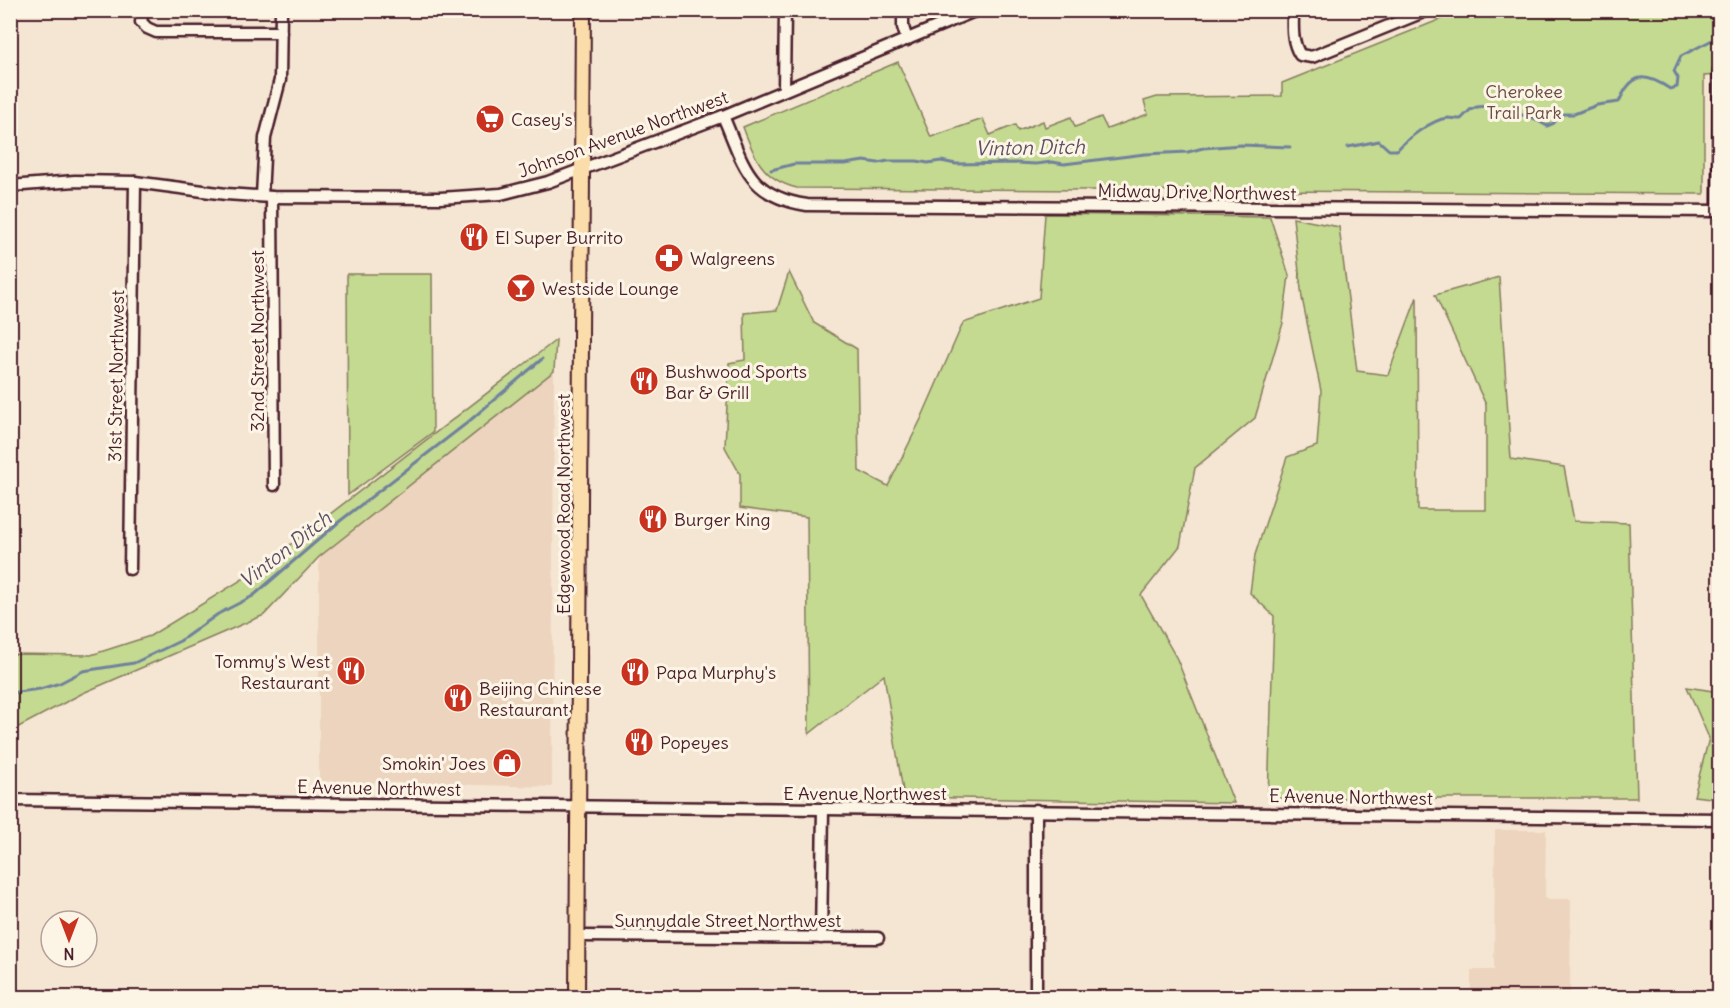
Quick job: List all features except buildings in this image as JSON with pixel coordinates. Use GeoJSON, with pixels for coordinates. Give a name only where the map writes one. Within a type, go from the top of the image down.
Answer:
{"type":"FeatureCollection","features":[{"type":"Feature","properties":{"kind":"main road","name":"Edgewood Road Northwest"},"geometry":{"type":"LineString","coordinates":[[578,998],[583,10]]}},
{"type":"Feature","properties":{"kind":"street"},"geometry":{"type":"LineString","coordinates":[[142,10],[141,22],[156,32],[281,32]]}},
{"type":"Feature","properties":{"kind":"street","name":"32nd Street Northwest"},"geometry":{"type":"LineString","coordinates":[[274,485],[265,138],[280,80],[281,10]]}},
{"type":"Feature","properties":{"kind":"street"},"geometry":{"type":"LineString","coordinates":[[784,90],[785,10]]}},
{"type":"Feature","properties":{"kind":"street"},"geometry":{"type":"LineString","coordinates":[[903,10],[903,27],[907,40]]}},
{"type":"Feature","properties":{"kind":"street","name":"Johnson Avenue Northwest"},"geometry":{"type":"LineString","coordinates":[[10,186],[75,181],[135,182],[226,194],[267,196],[478,197],[528,189],[723,116],[977,10]]}},
{"type":"Feature","properties":{"kind":"street"},"geometry":{"type":"LineString","coordinates":[[1293,10],[1293,39],[1300,55],[1312,57],[1428,10]]}},
{"type":"Feature","properties":{"kind":"street"},"geometry":{"type":"LineString","coordinates":[[1719,70],[1719,211]]}},
{"type":"Feature","properties":{"kind":"street","name":"Midway Drive Northwest"},"geometry":{"type":"LineString","coordinates":[[723,116],[747,173],[770,194],[788,202],[807,205],[1719,211]]}},
{"type":"Feature","properties":{"kind":"street","name":"31st Street Northwest"},"geometry":{"type":"LineString","coordinates":[[130,569],[135,182]]}},
{"type":"Feature","properties":{"kind":"street","name":"E Avenue Northwest"},"geometry":{"type":"LineString","coordinates":[[10,800],[1719,819]]}},
{"type":"Feature","properties":{"kind":"street"},"geometry":{"type":"LineString","coordinates":[[820,938],[823,809]]}},
{"type":"Feature","properties":{"kind":"street"},"geometry":{"type":"LineString","coordinates":[[1036,810],[1036,998]]}},
{"type":"Feature","properties":{"kind":"street","name":"Sunnydale Street Northwest"},"geometry":{"type":"LineString","coordinates":[[578,936],[878,938]]}},
{"type":"Feature","properties":{"kind":"shaded area"},"geometry":{"type":"Polygon","coordinates":[[[554,371],[552,787],[319,781],[319,557],[554,371]]]}},
{"type":"Feature","properties":{"kind":"shaded area"},"geometry":{"type":"Polygon","coordinates":[[[1495,830],[1546,830],[1545,899],[1571,899],[1570,997],[1471,997],[1471,970],[1494,970],[1495,830]]]}},
{"type":"Feature","properties":{"kind":"green space","name":"Cherokee Trail Park"},"geometry":{"type":"Polygon","coordinates":[[[1461,11],[1719,11],[1719,75],[1704,76],[1704,194],[797,188],[776,179],[761,166],[743,127],[898,62],[931,137],[983,119],[990,135],[1015,125],[1018,131],[1043,121],[1045,127],[1071,117],[1075,127],[1101,117],[1107,129],[1148,114],[1144,101],[1157,97],[1282,96],[1282,83],[1461,11]]]}},
{"type":"Feature","properties":{"kind":"green space"},"geometry":{"type":"Polygon","coordinates":[[[1045,214],[1270,217],[1289,275],[1283,323],[1255,418],[1195,468],[1180,546],[1141,595],[1177,659],[1234,803],[904,797],[884,675],[809,734],[807,517],[740,508],[740,474],[725,447],[729,363],[745,360],[744,313],[777,310],[789,272],[814,323],[857,349],[859,471],[888,486],[921,419],[963,323],[1039,298],[1045,214]]]}},
{"type":"Feature","properties":{"kind":"green space"},"geometry":{"type":"Polygon","coordinates":[[[1293,218],[1339,227],[1357,371],[1388,375],[1417,297],[1418,510],[1486,510],[1486,405],[1435,295],[1499,277],[1511,459],[1564,467],[1574,521],[1629,523],[1637,798],[1268,798],[1274,616],[1250,593],[1255,555],[1287,457],[1317,446],[1321,391],[1302,298],[1293,218]]]}},
{"type":"Feature","properties":{"kind":"green space"},"geometry":{"type":"Polygon","coordinates":[[[347,274],[432,274],[433,432],[348,495],[347,274]]]}},
{"type":"Feature","properties":{"kind":"green space"},"geometry":{"type":"Polygon","coordinates":[[[556,340],[554,371],[319,557],[264,615],[83,693],[11,731],[11,654],[91,655],[150,636],[256,571],[556,340]]]}},
{"type":"Feature","properties":{"kind":"green space"},"geometry":{"type":"Polygon","coordinates":[[[1687,687],[1719,692],[1719,799],[1694,796],[1709,738],[1687,687]]]}},
{"type":"Feature","properties":{"kind":"waterway","name":"Vinton Ditch"},"geometry":{"type":"LineString","coordinates":[[1348,147],[1379,141],[1389,150],[1397,150],[1434,122],[1447,118],[1461,119],[1477,107],[1496,105],[1504,111],[1531,117],[1547,126],[1554,123],[1562,114],[1574,114],[1597,105],[1619,102],[1628,86],[1639,78],[1661,83],[1670,89],[1677,87],[1678,78],[1674,71],[1681,56],[1720,36]]}},
{"type":"Feature","properties":{"kind":"waterway","name":"Vinton Ditch"},"geometry":{"type":"LineString","coordinates":[[771,170],[794,164],[845,164],[864,161],[878,163],[941,161],[956,164],[1052,162],[1064,164],[1241,145],[1290,147]]}},
{"type":"Feature","properties":{"kind":"waterway","name":"Vinton Ditch"},"geometry":{"type":"LineString","coordinates":[[10,693],[40,689],[60,683],[83,671],[134,663],[180,641],[218,614],[253,596],[340,521],[467,423],[542,359]]}},
{"type":"Feature","properties":{"kind":"place","name":"Casey's"},"geometry":{"type":"Point","coordinates":[490,119]}},
{"type":"Feature","properties":{"kind":"place","name":"El Super Burrito"},"geometry":{"type":"Point","coordinates":[474,237]}},
{"type":"Feature","properties":{"kind":"place","name":"Walgreens"},"geometry":{"type":"Point","coordinates":[669,258]}},
{"type":"Feature","properties":{"kind":"place","name":"Westside Lounge"},"geometry":{"type":"Point","coordinates":[521,288]}},
{"type":"Feature","properties":{"kind":"place","name":"Bushwood Sports Bar & Grill"},"geometry":{"type":"Point","coordinates":[644,381]}},
{"type":"Feature","properties":{"kind":"place","name":"Burger King"},"geometry":{"type":"Point","coordinates":[653,519]}},
{"type":"Feature","properties":{"kind":"place","name":"Tommy's West Restaurant"},"geometry":{"type":"Point","coordinates":[351,671]}},
{"type":"Feature","properties":{"kind":"place","name":"Papa Murphy's"},"geometry":{"type":"Point","coordinates":[635,672]}},
{"type":"Feature","properties":{"kind":"place","name":"Beijing Chinese Restaurant"},"geometry":{"type":"Point","coordinates":[458,698]}},
{"type":"Feature","properties":{"kind":"place","name":"Popeyes"},"geometry":{"type":"Point","coordinates":[639,742]}},
{"type":"Feature","properties":{"kind":"place","name":"Smokin' Joes"},"geometry":{"type":"Point","coordinates":[507,763]}}]}
